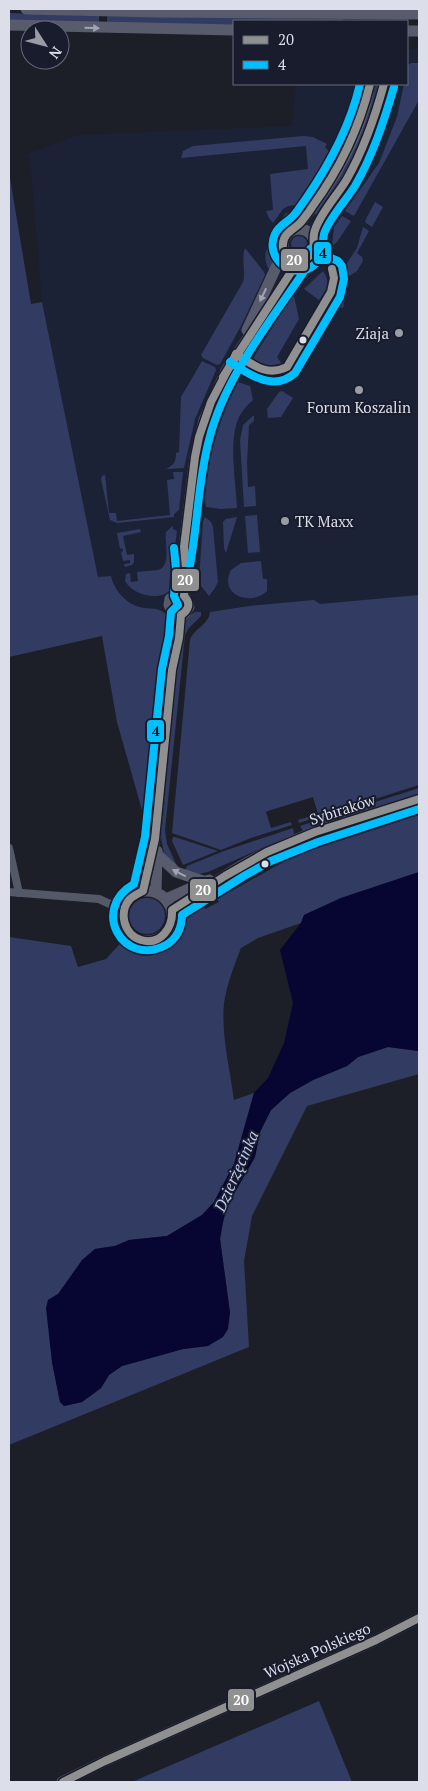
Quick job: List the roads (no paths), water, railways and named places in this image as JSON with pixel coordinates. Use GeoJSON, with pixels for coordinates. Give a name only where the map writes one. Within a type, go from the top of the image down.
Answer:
{"type":"FeatureCollection","features":[{"type":"Feature","properties":{"kind":"street"},"geometry":{"type":"LineString","coordinates":[[26,9],[374,15],[419,14]]}},
{"type":"Feature","properties":{"kind":"street"},"geometry":{"type":"LineString","coordinates":[[9,25],[233,30]]}},
{"type":"Feature","properties":{"kind":"street"},"geometry":{"type":"LineString","coordinates":[[295,229],[327,186],[349,149],[365,107],[370,85]]}},
{"type":"Feature","properties":{"kind":"street"},"geometry":{"type":"LineString","coordinates":[[312,236],[362,151],[384,85]]}},
{"type":"Feature","properties":{"kind":"street"},"geometry":{"type":"LineString","coordinates":[[179,596],[178,568],[184,547],[191,478],[199,437],[215,393],[236,354],[284,250],[285,236],[295,229],[302,229],[312,236],[315,244],[314,251],[309,257],[299,260],[291,258],[284,250]]}},
{"type":"Feature","properties":{"kind":"street"},"geometry":{"type":"LineString","coordinates":[[236,354],[299,260]]}},
{"type":"Feature","properties":{"kind":"street"},"geometry":{"type":"LineString","coordinates":[[143,891],[155,839],[172,670],[179,638],[177,614],[168,605],[170,599],[179,596],[188,601],[189,607],[186,612],[177,614]]}},
{"type":"Feature","properties":{"kind":"street","name":"Sybiraków"},"geometry":{"type":"LineString","coordinates":[[172,910],[254,860],[300,838],[419,799]]}},
{"type":"Feature","properties":{"kind":"street"},"geometry":{"type":"LineString","coordinates":[[155,839],[161,896],[172,910],[172,922],[166,932],[157,939],[145,940],[134,936],[126,928],[123,910],[128,900],[133,896],[143,891],[161,896],[206,882],[254,860]]}},
{"type":"Feature","properties":{"kind":"street"},"geometry":{"type":"LineString","coordinates":[[9,848],[19,893]]}},
{"type":"Feature","properties":{"kind":"street"},"geometry":{"type":"LineString","coordinates":[[157,854],[176,872],[206,882]]}},
{"type":"Feature","properties":{"kind":"street"},"geometry":{"type":"LineString","coordinates":[[9,892],[99,899],[123,910]]}},
{"type":"Feature","properties":{"kind":"street","name":"Wojska Polskiego"},"geometry":{"type":"LineString","coordinates":[[63,1782],[114,1757],[376,1640],[419,1618]]}},
{"type":"Feature","properties":{"kind":"water","name":"Dzierżęcinka"},"geometry":{"type":"Polygon","coordinates":[[[419,872],[419,1051],[388,1047],[358,1057],[347,1066],[313,1080],[290,1093],[271,1110],[260,1132],[255,1157],[227,1206],[223,1222],[220,1239],[230,1313],[228,1329],[223,1337],[208,1346],[183,1349],[122,1366],[109,1375],[101,1388],[82,1402],[64,1406],[60,1402],[52,1362],[46,1308],[48,1300],[58,1294],[82,1260],[95,1249],[115,1246],[129,1240],[167,1236],[202,1215],[214,1202],[234,1164],[254,1093],[268,1078],[284,1043],[293,1003],[280,950],[301,923],[304,915],[341,898],[419,872]]]}},
{"type":"Feature","properties":{"kind":"place","name":"Ziaja"},"geometry":{"type":"Point","coordinates":[399,333]}},
{"type":"Feature","properties":{"kind":"place","name":"Forum Koszalin"},"geometry":{"type":"Point","coordinates":[359,390]}},
{"type":"Feature","properties":{"kind":"place","name":"TK Maxx"},"geometry":{"type":"Point","coordinates":[285,521]}}]}
